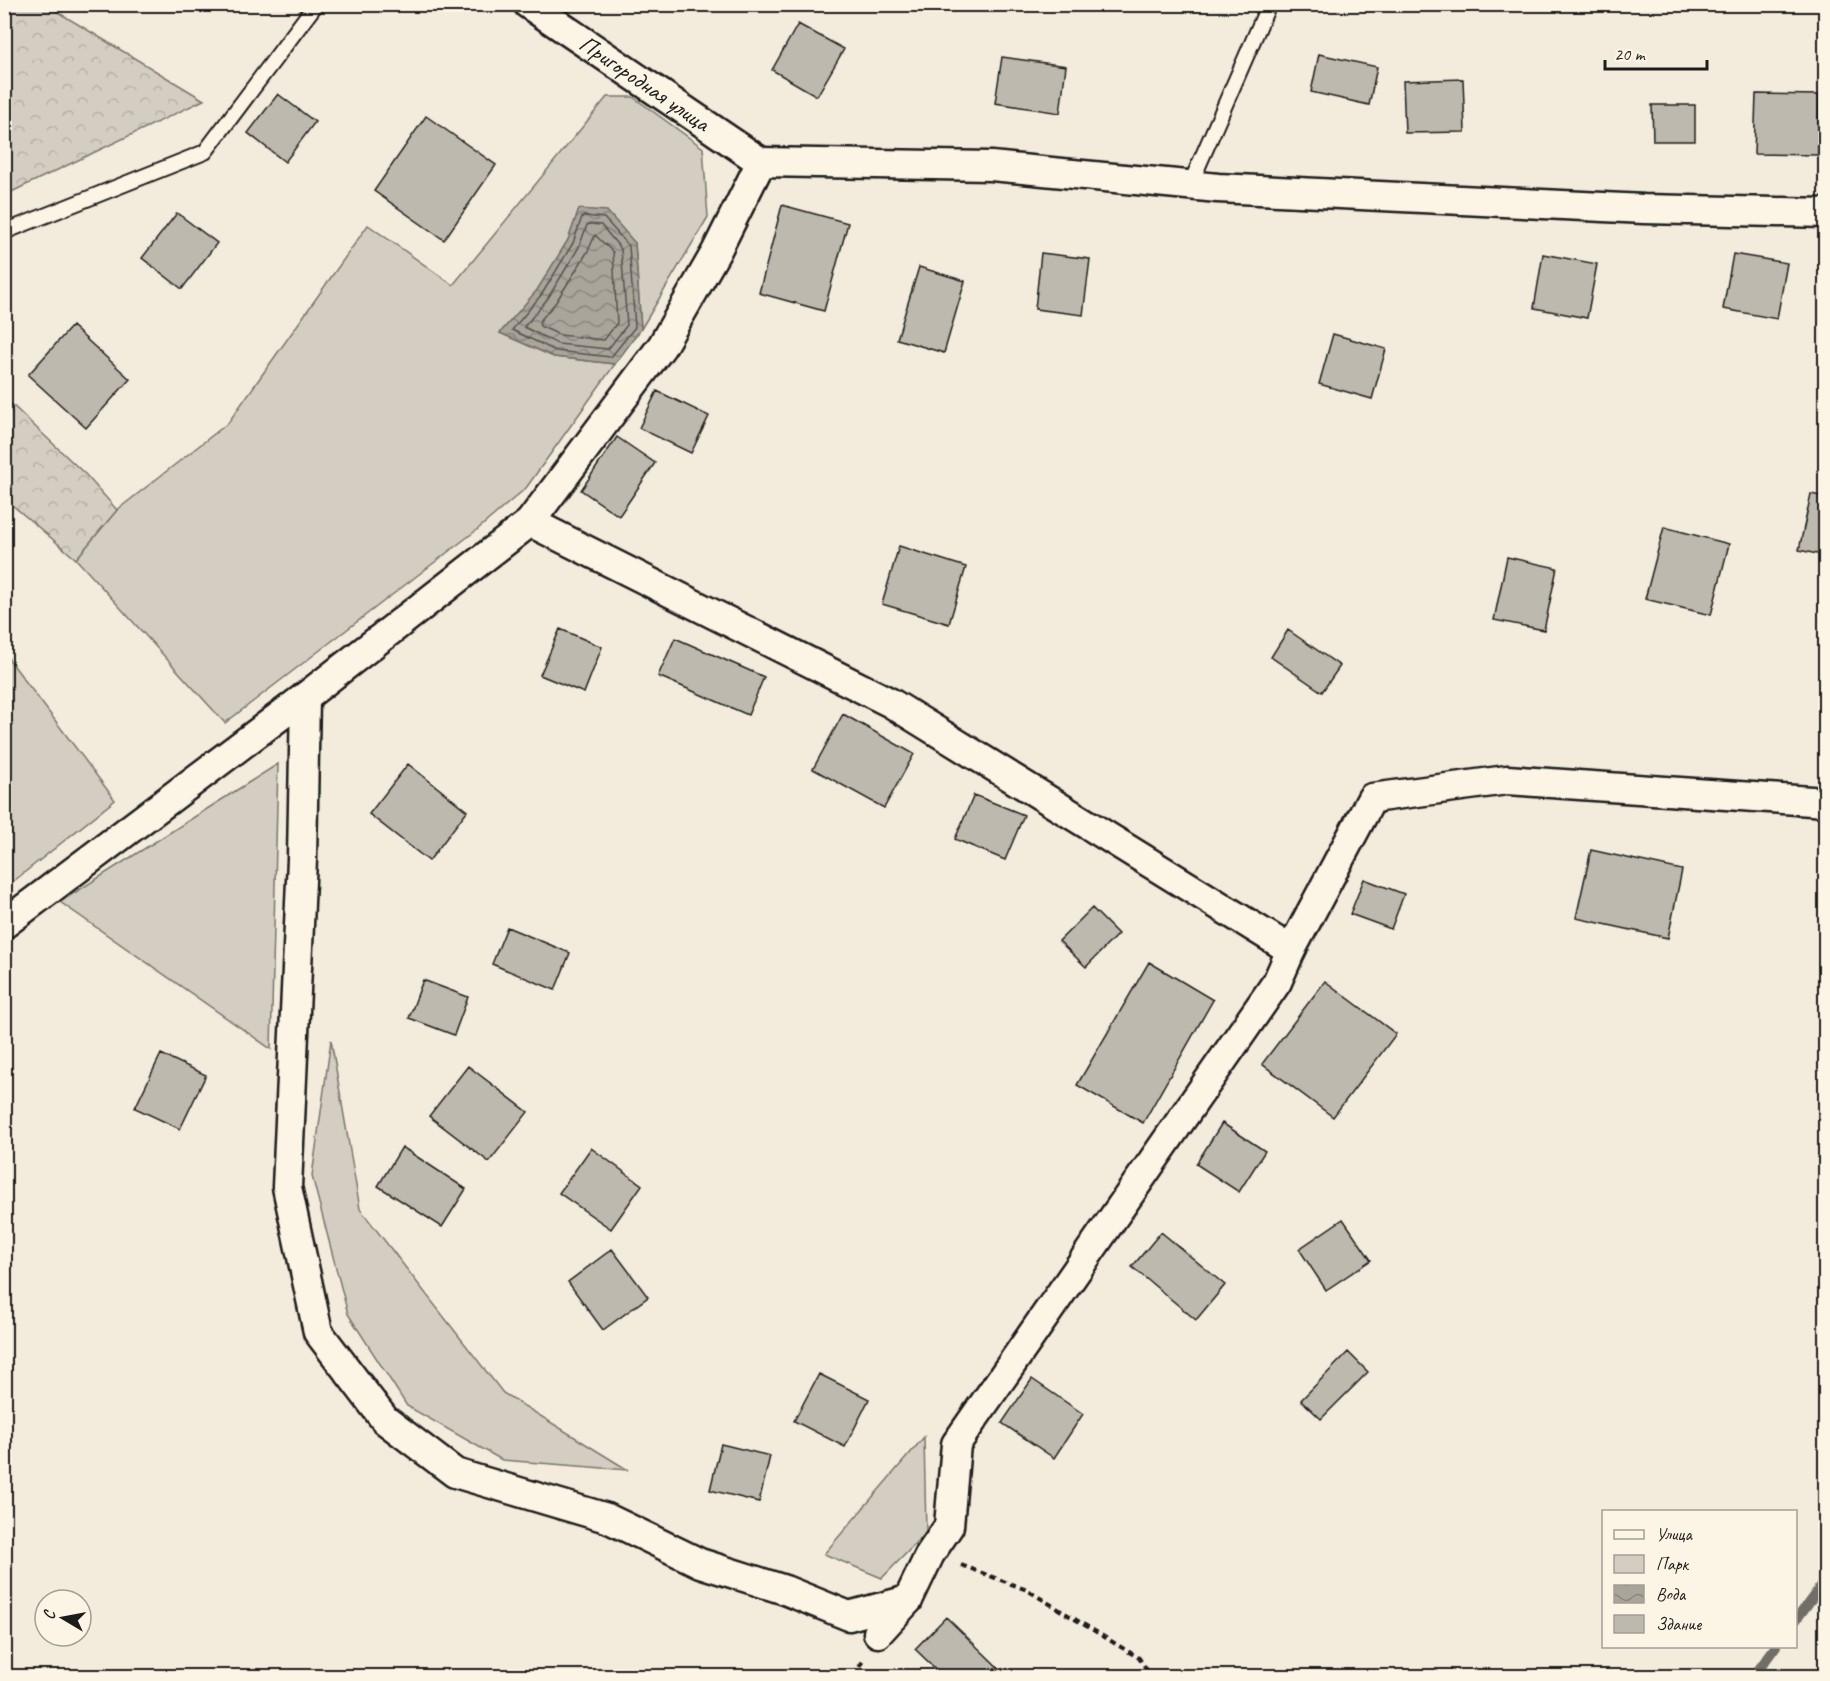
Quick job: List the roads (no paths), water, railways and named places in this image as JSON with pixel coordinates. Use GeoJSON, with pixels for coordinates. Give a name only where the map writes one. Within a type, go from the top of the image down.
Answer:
{"type":"FeatureCollection","features":[{"type":"Feature","properties":{"kind":"street","name":"Пригородная улица"},"geometry":{"type":"LineString","coordinates":[[528,4],[761,162]]}},
{"type":"Feature","properties":{"kind":"street"},"geometry":{"type":"LineString","coordinates":[[4,924],[305,697],[530,522],[662,346],[716,252],[761,162],[991,166],[1190,185],[1644,209],[1826,213]]}},
{"type":"Feature","properties":{"kind":"street"},"geometry":{"type":"LineString","coordinates":[[530,522],[891,703],[1291,950]]}},
{"type":"Feature","properties":{"kind":"street"},"geometry":{"type":"LineString","coordinates":[[305,697],[302,860],[287,1187],[318,1332],[385,1420],[455,1473],[607,1518],[700,1563],[785,1590],[849,1616],[908,1600]]}},
{"type":"Feature","properties":{"kind":"street"},"geometry":{"type":"LineString","coordinates":[[878,1633],[908,1600],[930,1554],[949,1526],[956,1444],[1277,982],[1291,950],[1372,798],[1507,780],[1826,802]]}},
{"type":"Feature","properties":{"kind":"lane"},"geometry":{"type":"LineString","coordinates":[[4,232],[205,152],[315,4]]}},
{"type":"Feature","properties":{"kind":"lane"},"geometry":{"type":"LineString","coordinates":[[1190,185],[1269,4]]}},
{"type":"Feature","properties":{"kind":"water"},"geometry":{"type":"Polygon","coordinates":[[[579,209],[607,211],[635,243],[641,329],[615,364],[554,357],[500,333],[537,290],[568,240],[579,209]]]}},
{"type":"Feature","properties":{"kind":"waterway"},"geometry":{"type":"LineString","coordinates":[[1797,1619],[1826,1579]]}},
{"type":"Feature","properties":{"kind":"waterway"},"geometry":{"type":"LineString","coordinates":[[1754,1676],[1775,1648]]}}]}
